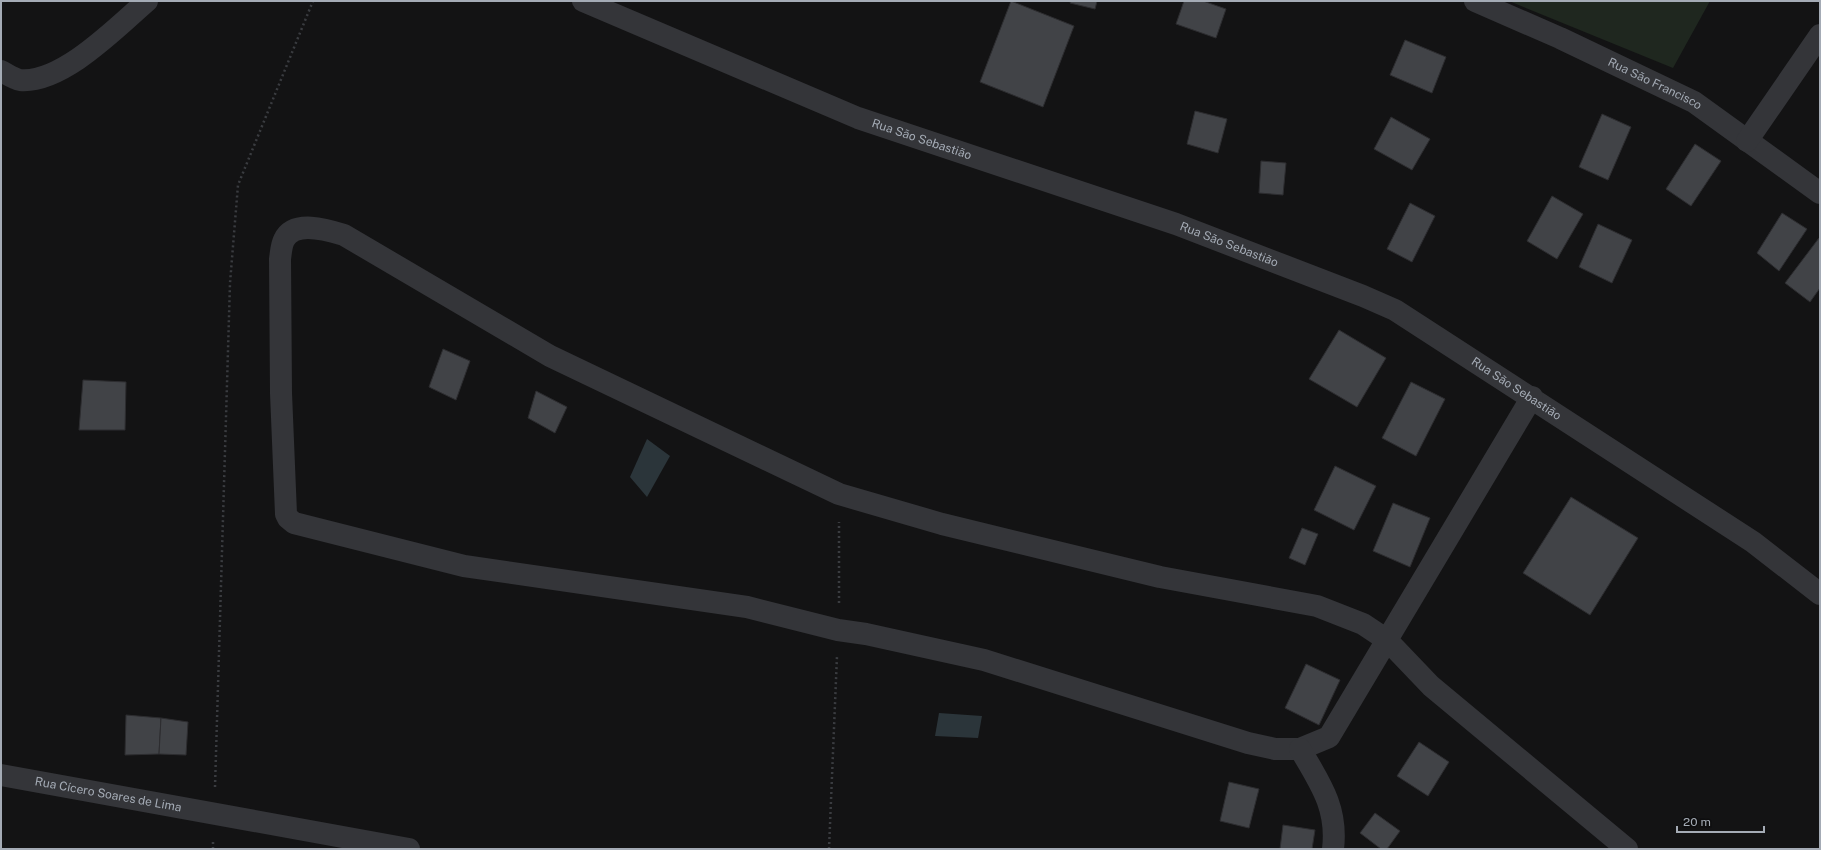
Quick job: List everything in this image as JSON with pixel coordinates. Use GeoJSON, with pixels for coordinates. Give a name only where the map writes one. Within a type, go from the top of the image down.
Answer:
{"type":"FeatureCollection","features":[{"type":"Feature","properties":{"kind":"street"},"geometry":{"type":"LineString","coordinates":[[1,71],[19,80],[36,79],[55,73],[78,59],[147,1]]}},
{"type":"Feature","properties":{"kind":"street","name":"Rua São Sebastião"},"geometry":{"type":"LineString","coordinates":[[583,1],[858,118],[1176,224],[1363,296],[1395,310],[1753,542],[1820,594]]}},
{"type":"Feature","properties":{"kind":"street","name":"Rua São Francisco"},"geometry":{"type":"LineString","coordinates":[[1475,1],[1560,38],[1694,102],[1820,193]]}},
{"type":"Feature","properties":{"kind":"street"},"geometry":{"type":"LineString","coordinates":[[1747,141],[1820,35]]}},
{"type":"Feature","properties":{"kind":"street"},"geometry":{"type":"LineString","coordinates":[[1532,398],[1387,640],[1329,737],[1300,749],[1275,749],[1248,743],[984,660],[866,634],[838,630],[747,607],[464,566],[306,527],[288,518],[286,514],[281,393],[280,259],[284,240],[293,232],[302,229],[316,228],[344,235],[550,356],[839,494],[942,524],[1160,577],[1317,606],[1363,624],[1387,640],[1432,686],[1627,849]]}},
{"type":"Feature","properties":{"kind":"street"},"geometry":{"type":"LineString","coordinates":[[1300,749],[1323,789],[1331,807],[1334,823],[1333,849]]}},
{"type":"Feature","properties":{"kind":"street","name":"Rua Cícero Soares de Lima"},"geometry":{"type":"LineString","coordinates":[[1,775],[409,849]]}},
{"type":"Feature","properties":{"kind":"path"},"geometry":{"type":"LineString","coordinates":[[215,814],[230,283],[238,185],[313,1]]}},
{"type":"Feature","properties":{"kind":"path"},"geometry":{"type":"LineString","coordinates":[[829,849],[840,585],[839,494]]}},
{"type":"Feature","properties":{"kind":"shaded area"},"geometry":{"type":"Polygon","coordinates":[[[1509,1],[1710,1],[1673,68],[1509,1]]]}},
{"type":"Feature","properties":{"kind":"shaded area"},"geometry":{"type":"Polygon","coordinates":[[[647,439],[670,456],[647,497],[630,477],[647,439]]]}},
{"type":"Feature","properties":{"kind":"shaded area"},"geometry":{"type":"Polygon","coordinates":[[[939,713],[982,716],[978,738],[935,736],[939,713]]]}},
{"type":"Feature","properties":{"kind":"building"},"geometry":{"type":"Polygon","coordinates":[[[1011,1],[1074,26],[1043,107],[980,82],[1011,1]]]}},
{"type":"Feature","properties":{"kind":"building"},"geometry":{"type":"Polygon","coordinates":[[[1071,1],[1097,1],[1095,9],[1070,3],[1071,1]]]}},
{"type":"Feature","properties":{"kind":"building"},"geometry":{"type":"Polygon","coordinates":[[[1184,1],[1203,1],[1226,9],[1216,38],[1176,24],[1184,1]]]}},
{"type":"Feature","properties":{"kind":"building"},"geometry":{"type":"Polygon","coordinates":[[[1405,40],[1446,57],[1432,93],[1390,75],[1405,40]]]}},
{"type":"Feature","properties":{"kind":"building"},"geometry":{"type":"Polygon","coordinates":[[[1195,111],[1227,119],[1218,153],[1187,144],[1195,111]]]}},
{"type":"Feature","properties":{"kind":"building"},"geometry":{"type":"Polygon","coordinates":[[[1602,114],[1631,127],[1608,180],[1579,167],[1602,114]]]}},
{"type":"Feature","properties":{"kind":"building"},"geometry":{"type":"Polygon","coordinates":[[[1391,117],[1430,139],[1412,170],[1374,149],[1391,117]]]}},
{"type":"Feature","properties":{"kind":"building"},"geometry":{"type":"Polygon","coordinates":[[[1695,144],[1721,161],[1691,206],[1666,189],[1695,144]]]}},
{"type":"Feature","properties":{"kind":"building"},"geometry":{"type":"Polygon","coordinates":[[[1261,161],[1286,163],[1283,195],[1259,193],[1261,161]]]}},
{"type":"Feature","properties":{"kind":"building"},"geometry":{"type":"Polygon","coordinates":[[[1552,196],[1583,214],[1557,259],[1527,241],[1552,196]]]}},
{"type":"Feature","properties":{"kind":"building"},"geometry":{"type":"Polygon","coordinates":[[[1410,203],[1435,216],[1412,262],[1387,249],[1410,203]]]}},
{"type":"Feature","properties":{"kind":"building"},"geometry":{"type":"Polygon","coordinates":[[[1782,213],[1807,229],[1779,271],[1757,253],[1782,213]]]}},
{"type":"Feature","properties":{"kind":"building"},"geometry":{"type":"Polygon","coordinates":[[[1598,224],[1632,240],[1612,283],[1579,267],[1598,224]]]}},
{"type":"Feature","properties":{"kind":"building"},"geometry":{"type":"Polygon","coordinates":[[[1819,238],[1820,288],[1810,302],[1785,283],[1819,238]]]}},
{"type":"Feature","properties":{"kind":"building"},"geometry":{"type":"Polygon","coordinates":[[[1339,330],[1386,358],[1357,407],[1309,379],[1339,330]]]}},
{"type":"Feature","properties":{"kind":"building"},"geometry":{"type":"Polygon","coordinates":[[[443,349],[470,361],[456,400],[429,387],[443,349]]]}},
{"type":"Feature","properties":{"kind":"building"},"geometry":{"type":"Polygon","coordinates":[[[83,380],[126,382],[125,430],[79,430],[83,380]]]}},
{"type":"Feature","properties":{"kind":"building"},"geometry":{"type":"Polygon","coordinates":[[[1411,382],[1445,399],[1416,456],[1382,438],[1411,382]]]}},
{"type":"Feature","properties":{"kind":"building"},"geometry":{"type":"Polygon","coordinates":[[[536,391],[567,407],[555,433],[528,418],[536,391]]]}},
{"type":"Feature","properties":{"kind":"building"},"geometry":{"type":"Polygon","coordinates":[[[1335,466],[1376,486],[1354,530],[1314,510],[1335,466]]]}},
{"type":"Feature","properties":{"kind":"building"},"geometry":{"type":"Polygon","coordinates":[[[1571,497],[1638,538],[1590,615],[1523,573],[1571,497]]]}},
{"type":"Feature","properties":{"kind":"building"},"geometry":{"type":"Polygon","coordinates":[[[1393,503],[1430,518],[1410,567],[1373,551],[1393,503]]]}},
{"type":"Feature","properties":{"kind":"building"},"geometry":{"type":"Polygon","coordinates":[[[1302,528],[1318,534],[1305,565],[1289,558],[1302,528]]]}},
{"type":"Feature","properties":{"kind":"building"},"geometry":{"type":"Polygon","coordinates":[[[1306,664],[1340,680],[1319,725],[1285,708],[1306,664]]]}},
{"type":"Feature","properties":{"kind":"building"},"geometry":{"type":"Polygon","coordinates":[[[126,715],[161,718],[159,754],[125,755],[126,715]]]}},
{"type":"Feature","properties":{"kind":"building"},"geometry":{"type":"Polygon","coordinates":[[[161,718],[188,722],[186,755],[159,754],[161,718]]]}},
{"type":"Feature","properties":{"kind":"building"},"geometry":{"type":"Polygon","coordinates":[[[1419,742],[1449,762],[1428,796],[1397,776],[1419,742]]]}},
{"type":"Feature","properties":{"kind":"building"},"geometry":{"type":"Polygon","coordinates":[[[1229,782],[1259,789],[1249,828],[1220,821],[1229,782]]]}},
{"type":"Feature","properties":{"kind":"building"},"geometry":{"type":"Polygon","coordinates":[[[1375,813],[1400,831],[1387,849],[1381,849],[1360,833],[1375,813]]]}},
{"type":"Feature","properties":{"kind":"building"},"geometry":{"type":"Polygon","coordinates":[[[1283,825],[1315,830],[1312,849],[1280,849],[1283,825]]]}}]}
